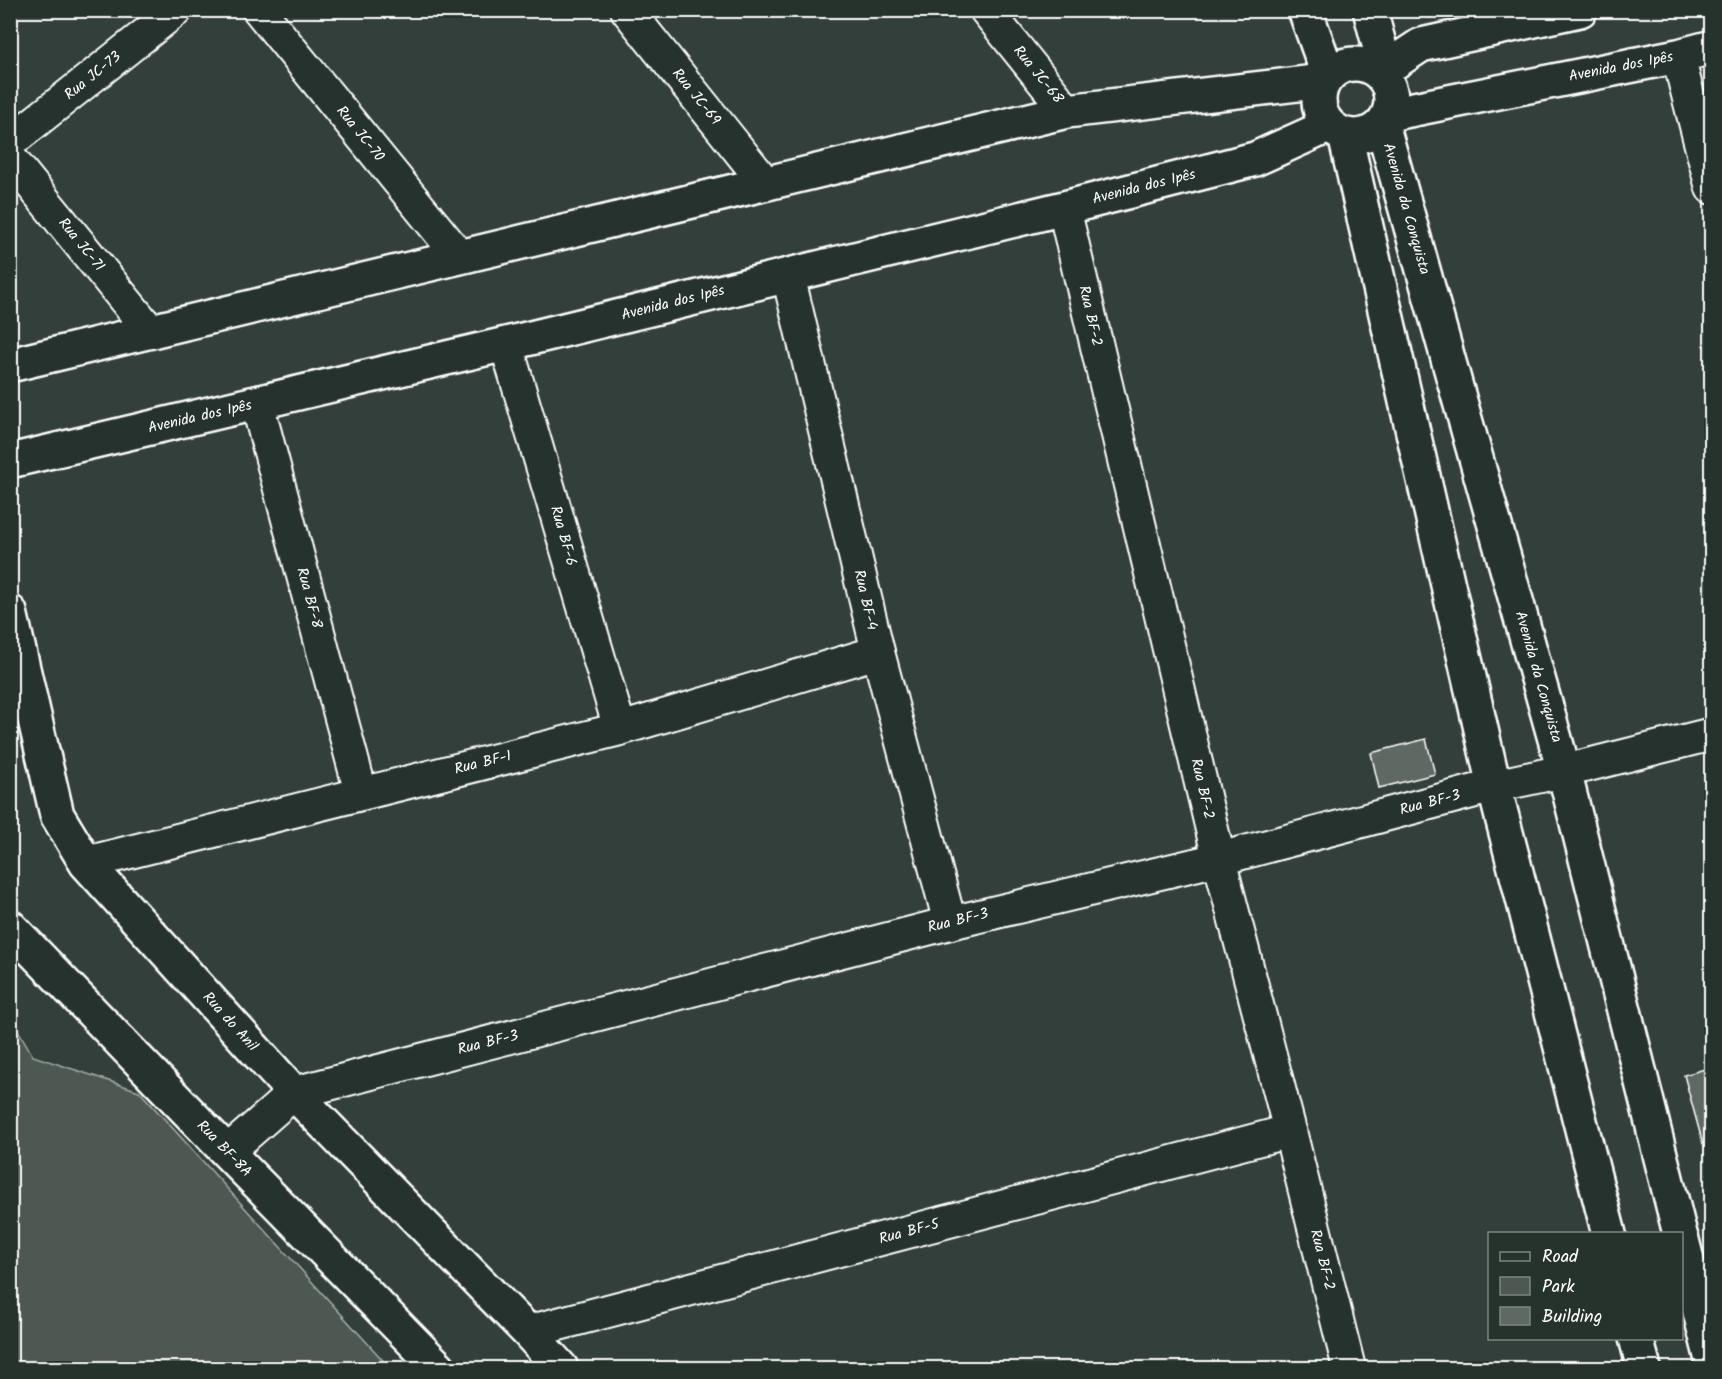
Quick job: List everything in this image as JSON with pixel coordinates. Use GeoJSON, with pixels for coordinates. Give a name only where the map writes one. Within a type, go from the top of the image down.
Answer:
{"type":"FeatureCollection","features":[{"type":"Feature","properties":{"kind":"street","name":"Rua JC-73"},"geometry":{"type":"LineString","coordinates":[[10,142],[176,10]]}},
{"type":"Feature","properties":{"kind":"street","name":"Rua JC-70"},"geometry":{"type":"LineString","coordinates":[[260,10],[460,257]]}},
{"type":"Feature","properties":{"kind":"street","name":"Rua JC-69"},"geometry":{"type":"LineString","coordinates":[[627,10],[766,184]]}},
{"type":"Feature","properties":{"kind":"street","name":"Rua JC-68"},"geometry":{"type":"LineString","coordinates":[[986,10],[1067,111]]}},
{"type":"Feature","properties":{"kind":"street"},"geometry":{"type":"LineString","coordinates":[[1305,10],[1325,78]]}},
{"type":"Feature","properties":{"kind":"street"},"geometry":{"type":"LineString","coordinates":[[1370,10],[1380,48],[1377,70]]}},
{"type":"Feature","properties":{"kind":"street"},"geometry":{"type":"LineString","coordinates":[[1377,70],[1421,45],[1580,10]]}},
{"type":"Feature","properties":{"kind":"street","name":"Avenida dos Ipês"},"geometry":{"type":"LineString","coordinates":[[1385,119],[1712,47]]}},
{"type":"Feature","properties":{"kind":"street"},"geometry":{"type":"LineString","coordinates":[[1678,56],[1712,188]]}},
{"type":"Feature","properties":{"kind":"street"},"geometry":{"type":"LineString","coordinates":[[1358,63],[1377,70],[1388,84],[1392,99],[1385,119],[1372,132],[1360,136],[1337,130],[1322,116],[1318,104],[1318,92],[1325,78],[1342,65],[1358,63]]}},
{"type":"Feature","properties":{"kind":"street"},"geometry":{"type":"LineString","coordinates":[[10,365],[1067,111],[1325,78]]}},
{"type":"Feature","properties":{"kind":"street","name":"Avenida da Conquista"},"geometry":{"type":"LineString","coordinates":[[1385,119],[1564,771],[1680,1232]]}},
{"type":"Feature","properties":{"kind":"street"},"geometry":{"type":"LineString","coordinates":[[1337,130],[1494,786],[1609,1232]]}},
{"type":"Feature","properties":{"kind":"street","name":"Avenida dos Ipês"},"geometry":{"type":"LineString","coordinates":[[10,461],[506,344],[1064,208],[1255,159],[1337,130]]}},
{"type":"Feature","properties":{"kind":"street","name":"Rua JC-71"},"geometry":{"type":"LineString","coordinates":[[10,158],[151,332]]}},
{"type":"Feature","properties":{"kind":"street","name":"Rua BF-2"},"geometry":{"type":"LineString","coordinates":[[1064,208],[1219,859],[1349,1368]]}},
{"type":"Feature","properties":{"kind":"street","name":"Rua BF-4"},"geometry":{"type":"LineString","coordinates":[[788,275],[878,652],[950,923]]}},
{"type":"Feature","properties":{"kind":"street","name":"Rua BF-6"},"geometry":{"type":"LineString","coordinates":[[506,344],[620,729]]}},
{"type":"Feature","properties":{"kind":"street","name":"Rua BF-8"},"geometry":{"type":"LineString","coordinates":[[257,403],[361,793]]}},
{"type":"Feature","properties":{"kind":"street","name":"Rua do Anil"},"geometry":{"type":"LineString","coordinates":[[10,612],[57,815],[86,863],[294,1093],[561,1368]]}},
{"type":"Feature","properties":{"kind":"street","name":"Rua BF-1"},"geometry":{"type":"LineString","coordinates":[[86,863],[620,729],[878,652]]}},
{"type":"Feature","properties":{"kind":"street","name":"Rua BF-3"},"geometry":{"type":"LineString","coordinates":[[227,1152],[294,1093],[950,923],[1219,859],[1494,786],[1712,734]]}},
{"type":"Feature","properties":{"kind":"street","name":"Rua BF-8A"},"geometry":{"type":"LineString","coordinates":[[10,927],[439,1368]]}},
{"type":"Feature","properties":{"kind":"street","name":"Rua BF-5"},"geometry":{"type":"LineString","coordinates":[[528,1332],[1290,1131]]}},
{"type":"Feature","properties":{"kind":"street"},"geometry":{"type":"LineString","coordinates":[[1683,1244],[1712,1360]]}},
{"type":"Feature","properties":{"kind":"street"},"geometry":{"type":"LineString","coordinates":[[1637,1340],[1644,1368]]}},
{"type":"Feature","properties":{"kind":"green space"},"geometry":{"type":"Polygon","coordinates":[[[11,999],[18,1030],[33,1056],[139,1091],[390,1368],[11,1368],[11,999]]]}},
{"type":"Feature","properties":{"kind":"building"},"geometry":{"type":"Polygon","coordinates":[[[1426,739],[1435,774],[1379,788],[1371,753],[1426,739]]]}},
{"type":"Feature","properties":{"kind":"building"},"geometry":{"type":"Polygon","coordinates":[[[1712,1067],[1712,1141],[1703,1144],[1684,1075],[1712,1067]]]}}]}
